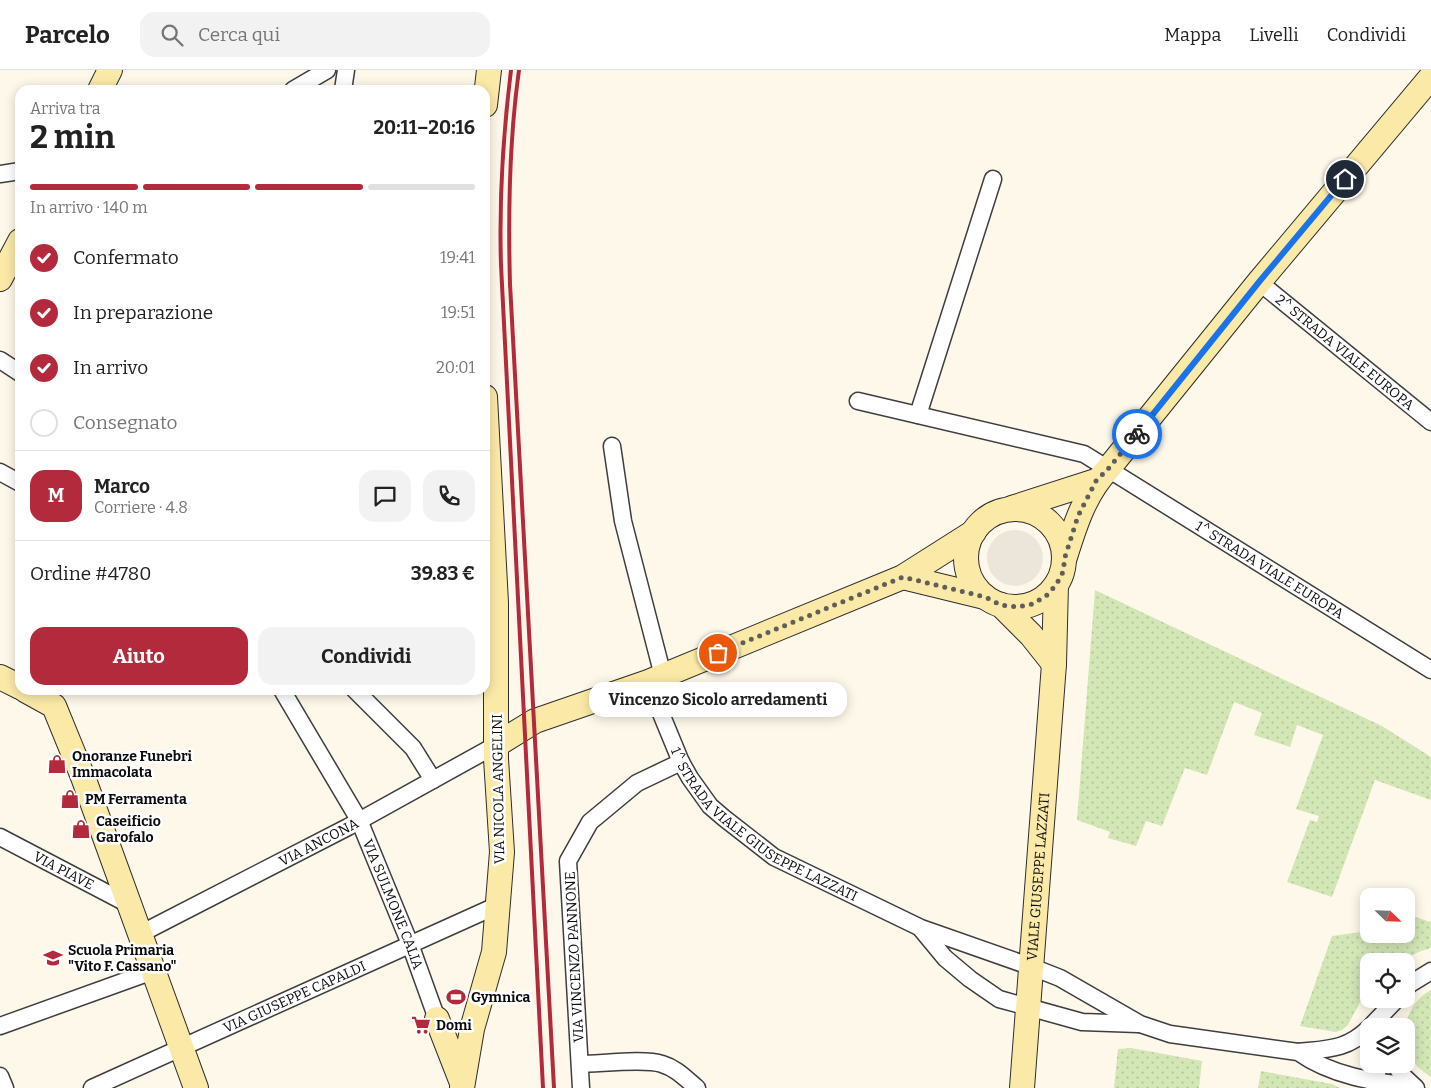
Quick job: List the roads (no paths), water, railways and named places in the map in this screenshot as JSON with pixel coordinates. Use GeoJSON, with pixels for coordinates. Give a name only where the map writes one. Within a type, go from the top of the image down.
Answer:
{"type":"FeatureCollection","features":[{"type":"Feature","properties":{"kind":"street"},"geometry":{"type":"LineString","coordinates":[[102,85],[110,70]]}},
{"type":"Feature","properties":{"kind":"street"},"geometry":{"type":"LineString","coordinates":[[302,85],[327,70]]}},
{"type":"Feature","properties":{"kind":"street"},"geometry":{"type":"LineString","coordinates":[[344,85],[346,70]]}},
{"type":"Feature","properties":{"kind":"street"},"geometry":{"type":"LineString","coordinates":[[487,85],[489,70]]}},
{"type":"Feature","properties":{"kind":"street"},"geometry":{"type":"LineString","coordinates":[[903,577],[1017,607],[1032,604],[1046,596],[1056,585],[1063,572],[1065,557],[1078,516],[1102,475],[1259,282],[1431,77]]}},
{"type":"Feature","properties":{"kind":"street"},"geometry":{"type":"LineString","coordinates":[[0,174],[15,172]]}},
{"type":"Feature","properties":{"kind":"street"},"geometry":{"type":"LineString","coordinates":[[918,415],[994,179]]}},
{"type":"Feature","properties":{"kind":"street"},"geometry":{"type":"LineString","coordinates":[[0,279],[15,251]]}},
{"type":"Feature","properties":{"kind":"street","name":"2^ STRADA VIALE EUROPA"},"geometry":{"type":"LineString","coordinates":[[1259,282],[1431,422]]}},
{"type":"Feature","properties":{"kind":"street"},"geometry":{"type":"LineString","coordinates":[[0,360],[15,370]]}},
{"type":"Feature","properties":{"kind":"street","name":"1^ STRADA VIALE EUROPA"},"geometry":{"type":"LineString","coordinates":[[858,401],[1084,454],[1102,475],[1431,670]]}},
{"type":"Feature","properties":{"kind":"street","name":"1^ STRADA VIALE GIUSEPPE LAZZATI"},"geometry":{"type":"LineString","coordinates":[[612,446],[623,521],[655,679],[681,762],[710,806],[724,818],[774,857],[921,928],[1060,978],[1140,1024],[1170,1034],[1298,1052],[1309,1060],[1374,1085],[1415,1087]]}},
{"type":"Feature","properties":{"kind":"street"},"geometry":{"type":"LineString","coordinates":[[0,472],[15,480]]}},
{"type":"Feature","properties":{"kind":"street"},"geometry":{"type":"LineString","coordinates":[[1054,664],[1031,635],[975,586],[969,573],[966,559],[968,545],[974,532],[984,520],[997,512],[1102,475]]}},
{"type":"Feature","properties":{"kind":"street"},"geometry":{"type":"LineString","coordinates":[[1012,508],[1028,510],[1042,516],[1054,527],[1062,541],[1065,557]]}},
{"type":"Feature","properties":{"kind":"street"},"geometry":{"type":"LineString","coordinates":[[496,745],[535,721],[655,679],[903,577],[974,532]]}},
{"type":"Feature","properties":{"kind":"street","name":"VIA NICOLA ANGELINI"},"geometry":{"type":"LineString","coordinates":[[463,1086],[472,1029],[492,959],[502,852],[490,567]]}},
{"type":"Feature","properties":{"kind":"street","name":"VIALE GIUSEPPE LAZZATI"},"geometry":{"type":"LineString","coordinates":[[1022,1088],[1054,664],[1056,585]]}},
{"type":"Feature","properties":{"kind":"street"},"geometry":{"type":"LineString","coordinates":[[0,677],[15,684]]}},
{"type":"Feature","properties":{"kind":"street"},"geometry":{"type":"LineString","coordinates":[[34,695],[54,706],[83,777],[196,1088]]}},
{"type":"Feature","properties":{"kind":"street","name":"VIA SULMONE CALIA"},"geometry":{"type":"LineString","coordinates":[[285,695],[359,820],[410,944],[437,1019]]}},
{"type":"Feature","properties":{"kind":"street"},"geometry":{"type":"LineString","coordinates":[[360,695],[413,748],[432,780]]}},
{"type":"Feature","properties":{"kind":"street","name":"VIA ANCONA"},"geometry":{"type":"LineString","coordinates":[[140,934],[359,820],[496,745]]}},
{"type":"Feature","properties":{"kind":"street","name":"VIA VINCENZO PANNONE"},"geometry":{"type":"LineString","coordinates":[[581,1088],[568,861],[590,822],[636,783],[681,762]]}},
{"type":"Feature","properties":{"kind":"street","name":"VIA PIAVE"},"geometry":{"type":"LineString","coordinates":[[0,837],[128,904]]}},
{"type":"Feature","properties":{"kind":"street","name":"VIA GIUSEPPE CAPALDI"},"geometry":{"type":"LineString","coordinates":[[92,1088],[498,905]]}},
{"type":"Feature","properties":{"kind":"street","name":"1^ STRADA VIALE GIUSEPPE LAZZATI"},"geometry":{"type":"LineString","coordinates":[[921,928],[945,958],[970,980],[999,999],[1029,1009],[1082,1022],[1140,1024]]}},
{"type":"Feature","properties":{"kind":"street"},"geometry":{"type":"LineString","coordinates":[[0,1026],[153,971]]}},
{"type":"Feature","properties":{"kind":"street"},"geometry":{"type":"LineString","coordinates":[[1415,981],[1431,971]]}},
{"type":"Feature","properties":{"kind":"street"},"geometry":{"type":"LineString","coordinates":[[1379,1018],[1389,1008]]}},
{"type":"Feature","properties":{"kind":"street"},"geometry":{"type":"LineString","coordinates":[[437,1019],[472,1029]]}},
{"type":"Feature","properties":{"kind":"street"},"geometry":{"type":"LineString","coordinates":[[437,1019],[463,1086]]}},
{"type":"Feature","properties":{"kind":"street"},"geometry":{"type":"LineString","coordinates":[[1298,1052],[1335,1049],[1347,1045],[1360,1037]]}},
{"type":"Feature","properties":{"kind":"street"},"geometry":{"type":"LineString","coordinates":[[580,1064],[660,1063],[674,1069],[697,1088]]}},
{"type":"Feature","properties":{"kind":"street"},"geometry":{"type":"LineString","coordinates":[[1400,1073],[1415,1087]]}},
{"type":"Feature","properties":{"kind":"street"},"geometry":{"type":"LineString","coordinates":[[0,1076],[5,1088]]}},
{"type":"Feature","properties":{"kind":"railway"},"geometry":{"type":"LineString","coordinates":[[511,70],[502,168],[501,265],[543,1088]]}},
{"type":"Feature","properties":{"kind":"railway"},"geometry":{"type":"LineString","coordinates":[[519,70],[513,123],[510,177],[510,284],[554,1088]]}},
{"type":"Feature","properties":{"kind":"place","name":"Vincenzo Sicolo arredamenti"},"geometry":{"type":"Point","coordinates":[718,653]}},
{"type":"Feature","properties":{"kind":"place","name":"Onoranze Funebri Immacolata"},"geometry":{"type":"Point","coordinates":[57,764]}},
{"type":"Feature","properties":{"kind":"place","name":"PM Ferramenta"},"geometry":{"type":"Point","coordinates":[70,799]}},
{"type":"Feature","properties":{"kind":"place","name":"Caseificio Garofalo"},"geometry":{"type":"Point","coordinates":[81,829]}},
{"type":"Feature","properties":{"kind":"place","name":"Scuola Primaria \"Vito F. Cassano\""},"geometry":{"type":"Point","coordinates":[53,958]}},
{"type":"Feature","properties":{"kind":"place","name":"Gymnica"},"geometry":{"type":"Point","coordinates":[456,997]}},
{"type":"Feature","properties":{"kind":"place","name":"Domi"},"geometry":{"type":"Point","coordinates":[421,1025]}}]}
